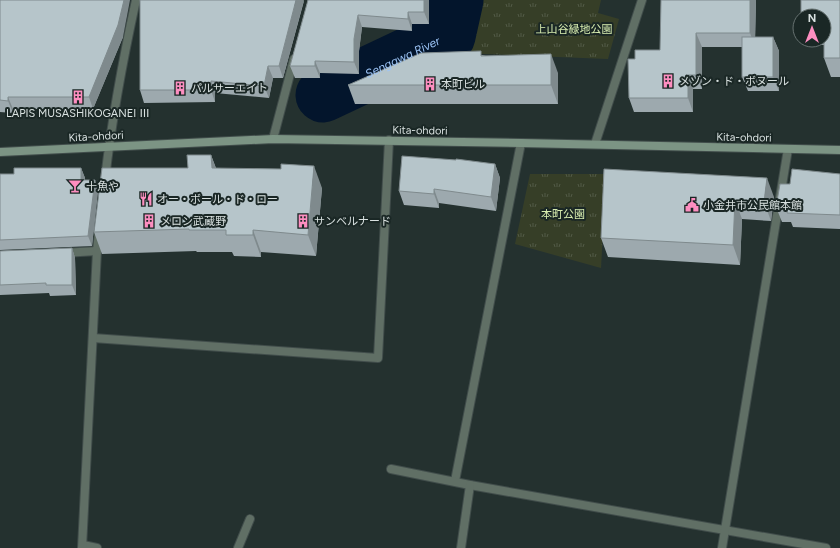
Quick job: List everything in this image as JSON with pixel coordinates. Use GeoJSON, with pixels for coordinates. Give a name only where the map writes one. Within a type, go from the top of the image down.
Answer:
{"type":"FeatureCollection","features":[{"type":"Feature","properties":{"kind":"street"},"geometry":{"type":"LineString","coordinates":[[104,184],[124,57],[136,0]]}},
{"type":"Feature","properties":{"kind":"street"},"geometry":{"type":"LineString","coordinates":[[595,144],[642,0]]}},
{"type":"Feature","properties":{"kind":"street"},"geometry":{"type":"LineString","coordinates":[[273,139],[297,48]]}},
{"type":"Feature","properties":{"kind":"street","name":"Kita-ohdori"},"geometry":{"type":"LineString","coordinates":[[0,152],[273,139],[389,140],[840,150]]}},
{"type":"Feature","properties":{"kind":"street"},"geometry":{"type":"LineString","coordinates":[[92,338],[378,358],[389,140]]}},
{"type":"Feature","properties":{"kind":"street"},"geometry":{"type":"LineString","coordinates":[[456,482],[521,143]]}},
{"type":"Feature","properties":{"kind":"street"},"geometry":{"type":"LineString","coordinates":[[722,548],[788,149]]}},
{"type":"Feature","properties":{"kind":"street"},"geometry":{"type":"LineString","coordinates":[[97,548],[82,546],[92,338],[100,221]]}},
{"type":"Feature","properties":{"kind":"street"},"geometry":{"type":"LineString","coordinates":[[52,253],[97,251]]}},
{"type":"Feature","properties":{"kind":"street"},"geometry":{"type":"LineString","coordinates":[[391,469],[470,485],[826,548]]}},
{"type":"Feature","properties":{"kind":"street"},"geometry":{"type":"LineString","coordinates":[[461,548],[470,485]]}},
{"type":"Feature","properties":{"kind":"street"},"geometry":{"type":"LineString","coordinates":[[238,548],[250,518]]}},
{"type":"Feature","properties":{"kind":"green space","name":"上山谷緑地公園"},"geometry":{"type":"Polygon","coordinates":[[[473,0],[601,0],[598,13],[619,19],[608,59],[460,53],[473,0]]]}},
{"type":"Feature","properties":{"kind":"green space","name":"本町公園"},"geometry":{"type":"Polygon","coordinates":[[[530,174],[606,174],[601,268],[515,244],[530,174]]]}},
{"type":"Feature","properties":{"kind":"building"},"geometry":{"type":"Polygon","coordinates":[[[0,0],[124,0],[118,25],[89,97],[8,97],[8,101],[0,100],[0,0]]]}},
{"type":"Feature","properties":{"kind":"building"},"geometry":{"type":"Polygon","coordinates":[[[140,0],[296,0],[279,66],[268,66],[264,86],[211,81],[211,90],[140,90],[140,0]]]}},
{"type":"Feature","properties":{"kind":"building"},"geometry":{"type":"Polygon","coordinates":[[[308,0],[424,0],[424,12],[408,12],[408,19],[358,15],[354,39],[354,62],[315,61],[315,66],[290,66],[308,0]]]}},
{"type":"Feature","properties":{"kind":"building"},"geometry":{"type":"Polygon","coordinates":[[[661,0],[750,0],[750,33],[696,33],[696,75],[688,75],[688,98],[629,98],[628,59],[635,59],[635,50],[660,50],[661,0]]]}},
{"type":"Feature","properties":{"kind":"building"},"geometry":{"type":"Polygon","coordinates":[[[801,0],[840,0],[840,58],[824,58],[824,48],[832,48],[832,8],[801,8],[801,0]]]}},
{"type":"Feature","properties":{"kind":"building"},"geometry":{"type":"Polygon","coordinates":[[[742,37],[773,37],[773,77],[742,77],[742,37]]]}},
{"type":"Feature","properties":{"kind":"building"},"geometry":{"type":"Polygon","coordinates":[[[481,51],[481,56],[551,54],[551,85],[348,85],[421,53],[481,51]]]}},
{"type":"Feature","properties":{"kind":"building"},"geometry":{"type":"Polygon","coordinates":[[[187,155],[211,155],[212,168],[281,169],[281,164],[314,166],[308,235],[253,230],[253,235],[226,235],[226,230],[189,229],[94,232],[102,168],[188,168],[187,155]]]}},
{"type":"Feature","properties":{"kind":"building"},"geometry":{"type":"Polygon","coordinates":[[[402,156],[456,159],[495,164],[491,197],[434,189],[434,194],[399,191],[402,156]]]}},
{"type":"Feature","properties":{"kind":"building"},"geometry":{"type":"Polygon","coordinates":[[[14,168],[81,168],[81,180],[95,180],[88,236],[0,240],[0,174],[14,174],[14,168]]]}},
{"type":"Feature","properties":{"kind":"building"},"geometry":{"type":"Polygon","coordinates":[[[604,169],[767,178],[764,202],[735,200],[733,245],[601,238],[604,169]]]}},
{"type":"Feature","properties":{"kind":"building"},"geometry":{"type":"Polygon","coordinates":[[[792,169],[840,174],[840,215],[787,213],[788,208],[776,207],[780,184],[790,184],[792,169]]]}},
{"type":"Feature","properties":{"kind":"building"},"geometry":{"type":"Polygon","coordinates":[[[72,248],[72,285],[46,285],[46,283],[0,285],[0,251],[72,248]]]}},
{"type":"Feature","properties":{"kind":"waterway","name":"Sengawa River"},"geometry":{"type":"LineString","coordinates":[[323,95],[448,36],[456,0]]}},
{"type":"Feature","properties":{"kind":"place","name":"メゾン・ド・ボヌール"},"geometry":{"type":"Point","coordinates":[668,81]}},
{"type":"Feature","properties":{"kind":"place","name":"本町ビル"},"geometry":{"type":"Point","coordinates":[430,84]}},
{"type":"Feature","properties":{"kind":"place","name":"パルサーエイト"},"geometry":{"type":"Point","coordinates":[180,88]}},
{"type":"Feature","properties":{"kind":"place","name":"LAPIS MUSASHIKOGANEI Ⅲ"},"geometry":{"type":"Point","coordinates":[78,97]}},
{"type":"Feature","properties":{"kind":"place","name":"十魚や"},"geometry":{"type":"Point","coordinates":[75,186]}},
{"type":"Feature","properties":{"kind":"place","name":"オー・ボール・ド・ロー"},"geometry":{"type":"Point","coordinates":[146,199]}},
{"type":"Feature","properties":{"kind":"place","name":"小金井市公民館本館"},"geometry":{"type":"Point","coordinates":[692,205]}},
{"type":"Feature","properties":{"kind":"place","name":"メロン武蔵野"},"geometry":{"type":"Point","coordinates":[149,221]}},
{"type":"Feature","properties":{"kind":"place","name":"サンベルナード"},"geometry":{"type":"Point","coordinates":[303,221]}}]}
